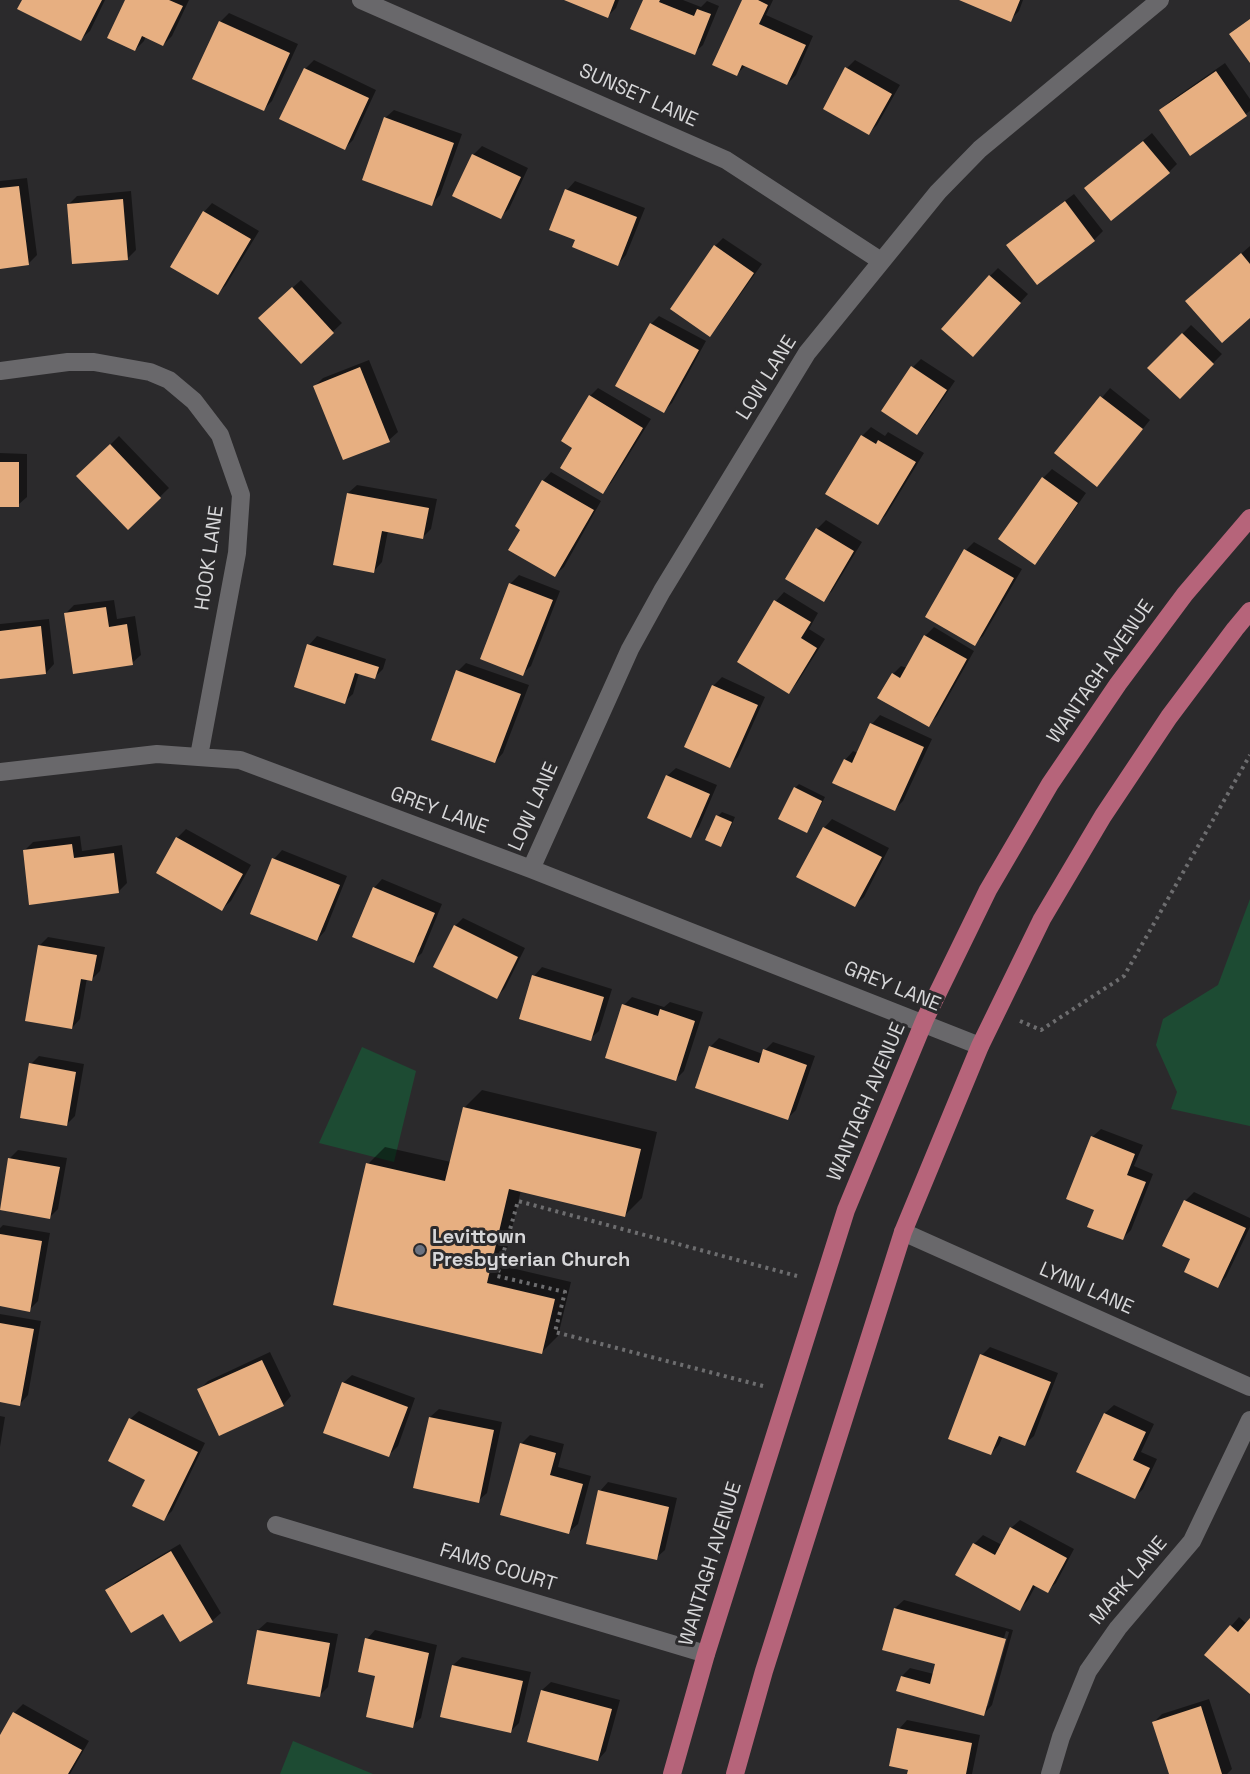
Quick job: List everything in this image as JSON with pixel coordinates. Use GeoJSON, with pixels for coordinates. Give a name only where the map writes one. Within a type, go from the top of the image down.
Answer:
{"type":"FeatureCollection","features":[{"type":"Feature","properties":{"kind":"main road","name":"WANTAGH AVENUE"},"geometry":{"type":"LineString","coordinates":[[672,1774],[706,1654],[846,1210],[924,1024],[988,890],[1050,784],[1118,684],[1185,594],[1250,518]]}},
{"type":"Feature","properties":{"kind":"main road"},"geometry":{"type":"LineString","coordinates":[[735,1774],[764,1671],[903,1232],[980,1046],[1042,919],[1102,816],[1169,717],[1250,611]]}},
{"type":"Feature","properties":{"kind":"street","name":"SUNSET LANE"},"geometry":{"type":"LineString","coordinates":[[361,0],[726,160],[881,261]]}},
{"type":"Feature","properties":{"kind":"street","name":"LOW LANE"},"geometry":{"type":"LineString","coordinates":[[531,869],[630,649],[662,591],[807,353],[938,192],[980,149],[1160,0]]}},
{"type":"Feature","properties":{"kind":"street","name":"HOOK LANE"},"geometry":{"type":"LineString","coordinates":[[0,371],[68,362],[93,362],[150,372],[169,380],[194,401],[220,435],[241,495],[240,518],[237,553],[199,756]]}},
{"type":"Feature","properties":{"kind":"street","name":"GREY LANE"},"geometry":{"type":"LineString","coordinates":[[0,772],[157,754],[240,760],[531,869],[980,1046]]}},
{"type":"Feature","properties":{"kind":"street","name":"LYNN LANE"},"geometry":{"type":"LineString","coordinates":[[903,1232],[1250,1387]]}},
{"type":"Feature","properties":{"kind":"street","name":"MARK LANE"},"geometry":{"type":"LineString","coordinates":[[1050,1774],[1061,1737],[1088,1671],[1118,1628],[1192,1541],[1250,1420]]}},
{"type":"Feature","properties":{"kind":"street","name":"FAMS COURT"},"geometry":{"type":"LineString","coordinates":[[276,1525],[706,1654]]}},
{"type":"Feature","properties":{"kind":"path"},"geometry":{"type":"LineString","coordinates":[[998,1010],[1041,1030],[1124,976],[1250,755]]}},
{"type":"Feature","properties":{"kind":"path"},"geometry":{"type":"LineString","coordinates":[[789,1393],[555,1332],[565,1292],[497,1276],[518,1201],[824,1283]]}},
{"type":"Feature","properties":{"kind":"green space"},"geometry":{"type":"Polygon","coordinates":[[[1250,899],[1250,1126],[1171,1109],[1177,1092],[1156,1045],[1163,1019],[1218,985],[1250,899]]]}},
{"type":"Feature","properties":{"kind":"green space"},"geometry":{"type":"Polygon","coordinates":[[[362,1047],[416,1071],[394,1162],[319,1143],[362,1047]]]}},
{"type":"Feature","properties":{"kind":"green space"},"geometry":{"type":"Polygon","coordinates":[[[293,1741],[373,1774],[280,1774],[293,1741]]]}},
{"type":"Feature","properties":{"kind":"building"},"geometry":{"type":"Polygon","coordinates":[[[22,0],[102,0],[81,41],[17,9],[22,0]]]}},
{"type":"Feature","properties":{"kind":"building"},"geometry":{"type":"Polygon","coordinates":[[[125,0],[169,0],[183,6],[163,46],[142,36],[135,51],[107,38],[125,0]]]}},
{"type":"Feature","properties":{"kind":"building"},"geometry":{"type":"Polygon","coordinates":[[[564,0],[615,0],[608,18],[564,0]]]}},
{"type":"Feature","properties":{"kind":"building"},"geometry":{"type":"Polygon","coordinates":[[[643,0],[660,0],[659,2],[694,16],[697,9],[711,14],[695,55],[630,29],[643,0]]]}},
{"type":"Feature","properties":{"kind":"building"},"geometry":{"type":"Polygon","coordinates":[[[742,0],[758,0],[768,5],[759,24],[806,45],[787,85],[742,65],[737,76],[712,65],[742,0]]]}},
{"type":"Feature","properties":{"kind":"building"},"geometry":{"type":"Polygon","coordinates":[[[959,0],[1020,0],[1011,22],[959,0]]]}},
{"type":"Feature","properties":{"kind":"building"},"geometry":{"type":"Polygon","coordinates":[[[1250,19],[1250,63],[1229,34],[1250,19]]]}},
{"type":"Feature","properties":{"kind":"building"},"geometry":{"type":"Polygon","coordinates":[[[219,21],[290,53],[264,111],[192,79],[219,21]]]}},
{"type":"Feature","properties":{"kind":"building"},"geometry":{"type":"Polygon","coordinates":[[[845,67],[892,94],[869,135],[823,109],[845,67]]]}},
{"type":"Feature","properties":{"kind":"building"},"geometry":{"type":"Polygon","coordinates":[[[304,68],[369,98],[345,150],[279,119],[304,68]]]}},
{"type":"Feature","properties":{"kind":"building"},"geometry":{"type":"Polygon","coordinates":[[[1216,71],[1247,116],[1190,156],[1159,110],[1216,71]]]}},
{"type":"Feature","properties":{"kind":"building"},"geometry":{"type":"Polygon","coordinates":[[[384,117],[454,143],[432,206],[362,180],[384,117]]]}},
{"type":"Feature","properties":{"kind":"building"},"geometry":{"type":"Polygon","coordinates":[[[1143,141],[1170,173],[1111,221],[1084,188],[1143,141]]]}},
{"type":"Feature","properties":{"kind":"building"},"geometry":{"type":"Polygon","coordinates":[[[472,154],[521,177],[501,219],[452,196],[472,154]]]}},
{"type":"Feature","properties":{"kind":"building"},"geometry":{"type":"Polygon","coordinates":[[[19,186],[29,265],[0,269],[0,188],[19,186]]]}},
{"type":"Feature","properties":{"kind":"building"},"geometry":{"type":"Polygon","coordinates":[[[565,189],[637,217],[618,266],[572,247],[575,240],[549,230],[565,189]]]}},
{"type":"Feature","properties":{"kind":"building"},"geometry":{"type":"Polygon","coordinates":[[[123,199],[128,260],[72,264],[67,204],[123,199]]]}},
{"type":"Feature","properties":{"kind":"building"},"geometry":{"type":"Polygon","coordinates":[[[1065,201],[1095,241],[1037,285],[1006,245],[1065,201]]]}},
{"type":"Feature","properties":{"kind":"building"},"geometry":{"type":"Polygon","coordinates":[[[203,211],[251,239],[218,295],[170,267],[203,211]]]}},
{"type":"Feature","properties":{"kind":"building"},"geometry":{"type":"Polygon","coordinates":[[[714,245],[754,273],[710,337],[670,309],[714,245]]]}},
{"type":"Feature","properties":{"kind":"building"},"geometry":{"type":"Polygon","coordinates":[[[1241,253],[1250,264],[1250,318],[1222,343],[1185,301],[1241,253]]]}},
{"type":"Feature","properties":{"kind":"building"},"geometry":{"type":"Polygon","coordinates":[[[989,275],[1021,303],[973,357],[941,329],[989,275]]]}},
{"type":"Feature","properties":{"kind":"building"},"geometry":{"type":"Polygon","coordinates":[[[292,287],[334,333],[301,364],[258,318],[292,287]]]}},
{"type":"Feature","properties":{"kind":"building"},"geometry":{"type":"Polygon","coordinates":[[[650,323],[699,350],[664,413],[615,386],[650,323]]]}},
{"type":"Feature","properties":{"kind":"building"},"geometry":{"type":"Polygon","coordinates":[[[1182,333],[1214,364],[1180,399],[1147,368],[1182,333]]]}},
{"type":"Feature","properties":{"kind":"building"},"geometry":{"type":"Polygon","coordinates":[[[911,366],[947,390],[917,435],[881,411],[911,366]]]}},
{"type":"Feature","properties":{"kind":"building"},"geometry":{"type":"Polygon","coordinates":[[[360,367],[390,442],[343,460],[313,386],[360,367]]]}},
{"type":"Feature","properties":{"kind":"building"},"geometry":{"type":"Polygon","coordinates":[[[589,395],[643,428],[603,494],[560,468],[572,448],[561,441],[589,395]]]}},
{"type":"Feature","properties":{"kind":"building"},"geometry":{"type":"Polygon","coordinates":[[[1100,396],[1143,429],[1097,487],[1054,453],[1100,396]]]}},
{"type":"Feature","properties":{"kind":"building"},"geometry":{"type":"Polygon","coordinates":[[[861,435],[876,444],[878,440],[916,462],[878,525],[825,494],[861,435]]]}},
{"type":"Feature","properties":{"kind":"building"},"geometry":{"type":"Polygon","coordinates":[[[110,444],[161,498],[128,530],[76,476],[110,444]]]}},
{"type":"Feature","properties":{"kind":"building"},"geometry":{"type":"Polygon","coordinates":[[[0,462],[19,462],[19,507],[0,507],[0,462]]]}},
{"type":"Feature","properties":{"kind":"building"},"geometry":{"type":"Polygon","coordinates":[[[1042,477],[1078,503],[1035,565],[998,539],[1042,477]]]}},
{"type":"Feature","properties":{"kind":"building"},"geometry":{"type":"Polygon","coordinates":[[[542,480],[594,510],[555,577],[508,550],[520,530],[515,526],[542,480]]]}},
{"type":"Feature","properties":{"kind":"building"},"geometry":{"type":"Polygon","coordinates":[[[347,493],[429,508],[423,539],[382,531],[374,573],[333,565],[347,493]]]}},
{"type":"Feature","properties":{"kind":"building"},"geometry":{"type":"Polygon","coordinates":[[[816,528],[854,551],[824,602],[785,579],[816,528]]]}},
{"type":"Feature","properties":{"kind":"building"},"geometry":{"type":"Polygon","coordinates":[[[964,549],[1014,578],[975,646],[925,617],[964,549]]]}},
{"type":"Feature","properties":{"kind":"building"},"geometry":{"type":"Polygon","coordinates":[[[509,583],[553,600],[523,676],[480,659],[509,583]]]}},
{"type":"Feature","properties":{"kind":"building"},"geometry":{"type":"Polygon","coordinates":[[[774,600],[811,622],[801,638],[817,648],[789,694],[737,662],[774,600]]]}},
{"type":"Feature","properties":{"kind":"building"},"geometry":{"type":"Polygon","coordinates":[[[106,607],[109,627],[127,624],[133,665],[73,674],[64,613],[106,607]]]}},
{"type":"Feature","properties":{"kind":"building"},"geometry":{"type":"Polygon","coordinates":[[[41,626],[46,674],[0,679],[0,631],[41,626]]]}},
{"type":"Feature","properties":{"kind":"building"},"geometry":{"type":"Polygon","coordinates":[[[924,635],[967,659],[929,727],[877,698],[892,673],[900,678],[924,635]]]}},
{"type":"Feature","properties":{"kind":"building"},"geometry":{"type":"Polygon","coordinates":[[[307,644],[379,667],[375,679],[355,673],[345,704],[294,687],[307,644]]]}},
{"type":"Feature","properties":{"kind":"building"},"geometry":{"type":"Polygon","coordinates":[[[456,670],[521,694],[495,763],[431,740],[456,670]]]}},
{"type":"Feature","properties":{"kind":"building"},"geometry":{"type":"Polygon","coordinates":[[[712,685],[758,705],[730,768],[684,747],[712,685]]]}},
{"type":"Feature","properties":{"kind":"building"},"geometry":{"type":"Polygon","coordinates":[[[870,723],[924,747],[895,811],[832,783],[844,759],[852,763],[870,723]]]}},
{"type":"Feature","properties":{"kind":"building"},"geometry":{"type":"Polygon","coordinates":[[[666,775],[710,794],[691,838],[647,818],[666,775]]]}},
{"type":"Feature","properties":{"kind":"building"},"geometry":{"type":"Polygon","coordinates":[[[794,787],[822,801],[807,833],[778,819],[794,787]]]}},
{"type":"Feature","properties":{"kind":"building"},"geometry":{"type":"Polygon","coordinates":[[[716,815],[732,822],[721,847],[705,840],[716,815]]]}},
{"type":"Feature","properties":{"kind":"building"},"geometry":{"type":"Polygon","coordinates":[[[823,827],[882,857],[855,907],[796,877],[823,827]]]}},
{"type":"Feature","properties":{"kind":"building"},"geometry":{"type":"Polygon","coordinates":[[[176,837],[243,874],[222,911],[156,873],[176,837]]]}},
{"type":"Feature","properties":{"kind":"building"},"geometry":{"type":"Polygon","coordinates":[[[72,844],[74,858],[114,853],[119,893],[29,905],[23,850],[72,844]]]}},
{"type":"Feature","properties":{"kind":"building"},"geometry":{"type":"Polygon","coordinates":[[[272,858],[340,885],[317,941],[250,914],[272,858]]]}},
{"type":"Feature","properties":{"kind":"building"},"geometry":{"type":"Polygon","coordinates":[[[373,887],[435,913],[414,963],[352,937],[373,887]]]}},
{"type":"Feature","properties":{"kind":"building"},"geometry":{"type":"Polygon","coordinates":[[[454,925],[518,957],[497,999],[433,967],[454,925]]]}},
{"type":"Feature","properties":{"kind":"building"},"geometry":{"type":"Polygon","coordinates":[[[38,945],[97,955],[92,981],[81,979],[72,1029],[25,1021],[38,945]]]}},
{"type":"Feature","properties":{"kind":"building"},"geometry":{"type":"Polygon","coordinates":[[[532,975],[604,997],[591,1041],[519,1019],[532,975]]]}},
{"type":"Feature","properties":{"kind":"building"},"geometry":{"type":"Polygon","coordinates":[[[622,1004],[658,1016],[660,1009],[695,1021],[676,1081],[605,1058],[622,1004]]]}},
{"type":"Feature","properties":{"kind":"building"},"geometry":{"type":"Polygon","coordinates":[[[709,1046],[759,1063],[763,1049],[807,1065],[788,1120],[695,1088],[709,1046]]]}},
{"type":"Feature","properties":{"kind":"building"},"geometry":{"type":"Polygon","coordinates":[[[29,1063],[76,1072],[67,1126],[20,1118],[29,1063]]]}},
{"type":"Feature","properties":{"kind":"building","name":"Levittown Presbyterian Church"},"geometry":{"type":"Polygon","coordinates":[[[463,1107],[641,1149],[625,1217],[509,1189],[487,1283],[555,1299],[542,1354],[333,1305],[366,1163],[445,1181],[463,1107]]]}},
{"type":"Feature","properties":{"kind":"building"},"geometry":{"type":"Polygon","coordinates":[[[1091,1136],[1135,1154],[1127,1175],[1146,1182],[1123,1240],[1087,1227],[1094,1210],[1066,1199],[1091,1136]]]}},
{"type":"Feature","properties":{"kind":"building"},"geometry":{"type":"Polygon","coordinates":[[[8,1158],[60,1167],[50,1219],[0,1210],[8,1158]]]}},
{"type":"Feature","properties":{"kind":"building"},"geometry":{"type":"Polygon","coordinates":[[[1184,1200],[1246,1228],[1218,1288],[1184,1272],[1190,1259],[1162,1246],[1184,1200]]]}},
{"type":"Feature","properties":{"kind":"building"},"geometry":{"type":"Polygon","coordinates":[[[0,1234],[42,1241],[30,1312],[0,1306],[0,1234]]]}},
{"type":"Feature","properties":{"kind":"building"},"geometry":{"type":"Polygon","coordinates":[[[0,1323],[34,1329],[20,1406],[0,1402],[0,1323]]]}},
{"type":"Feature","properties":{"kind":"building"},"geometry":{"type":"Polygon","coordinates":[[[980,1354],[1051,1382],[1025,1446],[999,1436],[991,1455],[948,1439],[980,1354]]]}},
{"type":"Feature","properties":{"kind":"building"},"geometry":{"type":"Polygon","coordinates":[[[262,1360],[284,1406],[219,1436],[197,1389],[262,1360]]]}},
{"type":"Feature","properties":{"kind":"building"},"geometry":{"type":"Polygon","coordinates":[[[342,1382],[408,1407],[389,1457],[323,1433],[342,1382]]]}},
{"type":"Feature","properties":{"kind":"building"},"geometry":{"type":"Polygon","coordinates":[[[1104,1413],[1146,1432],[1133,1460],[1150,1468],[1135,1499],[1076,1472],[1104,1413]]]}},
{"type":"Feature","properties":{"kind":"building"},"geometry":{"type":"Polygon","coordinates":[[[429,1417],[494,1430],[479,1503],[413,1488],[429,1417]]]}},
{"type":"Feature","properties":{"kind":"building"},"geometry":{"type":"Polygon","coordinates":[[[129,1418],[198,1452],[164,1521],[132,1506],[145,1480],[108,1461],[129,1418]]]}},
{"type":"Feature","properties":{"kind":"building"},"geometry":{"type":"Polygon","coordinates":[[[520,1443],[556,1453],[550,1475],[583,1484],[569,1534],[500,1515],[520,1443]]]}},
{"type":"Feature","properties":{"kind":"building"},"geometry":{"type":"Polygon","coordinates":[[[598,1490],[669,1507],[657,1560],[586,1544],[598,1490]]]}},
{"type":"Feature","properties":{"kind":"building"},"geometry":{"type":"Polygon","coordinates":[[[1010,1527],[1067,1558],[1048,1593],[1033,1585],[1020,1611],[955,1575],[973,1543],[995,1555],[1010,1527]]]}},
{"type":"Feature","properties":{"kind":"building"},"geometry":{"type":"Polygon","coordinates":[[[171,1551],[213,1622],[180,1642],[163,1614],[131,1633],[105,1590],[171,1551]]]}},
{"type":"Feature","properties":{"kind":"building"},"geometry":{"type":"Polygon","coordinates":[[[894,1608],[1006,1639],[984,1716],[896,1691],[901,1676],[930,1684],[935,1664],[882,1650],[894,1608]]]}},
{"type":"Feature","properties":{"kind":"building"},"geometry":{"type":"Polygon","coordinates":[[[1250,1618],[1250,1694],[1204,1655],[1230,1625],[1238,1632],[1250,1618]]]}},
{"type":"Feature","properties":{"kind":"building"},"geometry":{"type":"Polygon","coordinates":[[[257,1630],[330,1643],[320,1697],[247,1684],[257,1630]]]}},
{"type":"Feature","properties":{"kind":"building"},"geometry":{"type":"Polygon","coordinates":[[[365,1638],[429,1653],[413,1728],[366,1717],[375,1676],[358,1672],[365,1638]]]}},
{"type":"Feature","properties":{"kind":"building"},"geometry":{"type":"Polygon","coordinates":[[[452,1665],[523,1681],[511,1733],[440,1717],[452,1665]]]}},
{"type":"Feature","properties":{"kind":"building"},"geometry":{"type":"Polygon","coordinates":[[[541,1690],[612,1709],[598,1761],[527,1742],[541,1690]]]}},
{"type":"Feature","properties":{"kind":"building"},"geometry":{"type":"Polygon","coordinates":[[[1201,1706],[1222,1774],[1169,1774],[1152,1722],[1201,1706]]]}},
{"type":"Feature","properties":{"kind":"building"},"geometry":{"type":"Polygon","coordinates":[[[13,1712],[82,1750],[68,1774],[0,1774],[0,1735],[13,1712]]]}},
{"type":"Feature","properties":{"kind":"building"},"geometry":{"type":"Polygon","coordinates":[[[897,1728],[972,1743],[966,1774],[907,1774],[908,1770],[889,1766],[897,1728]]]}},
{"type":"Feature","properties":{"kind":"place","name":"Levittown Presbyterian Church"},"geometry":{"type":"Point","coordinates":[420,1250]}}]}
